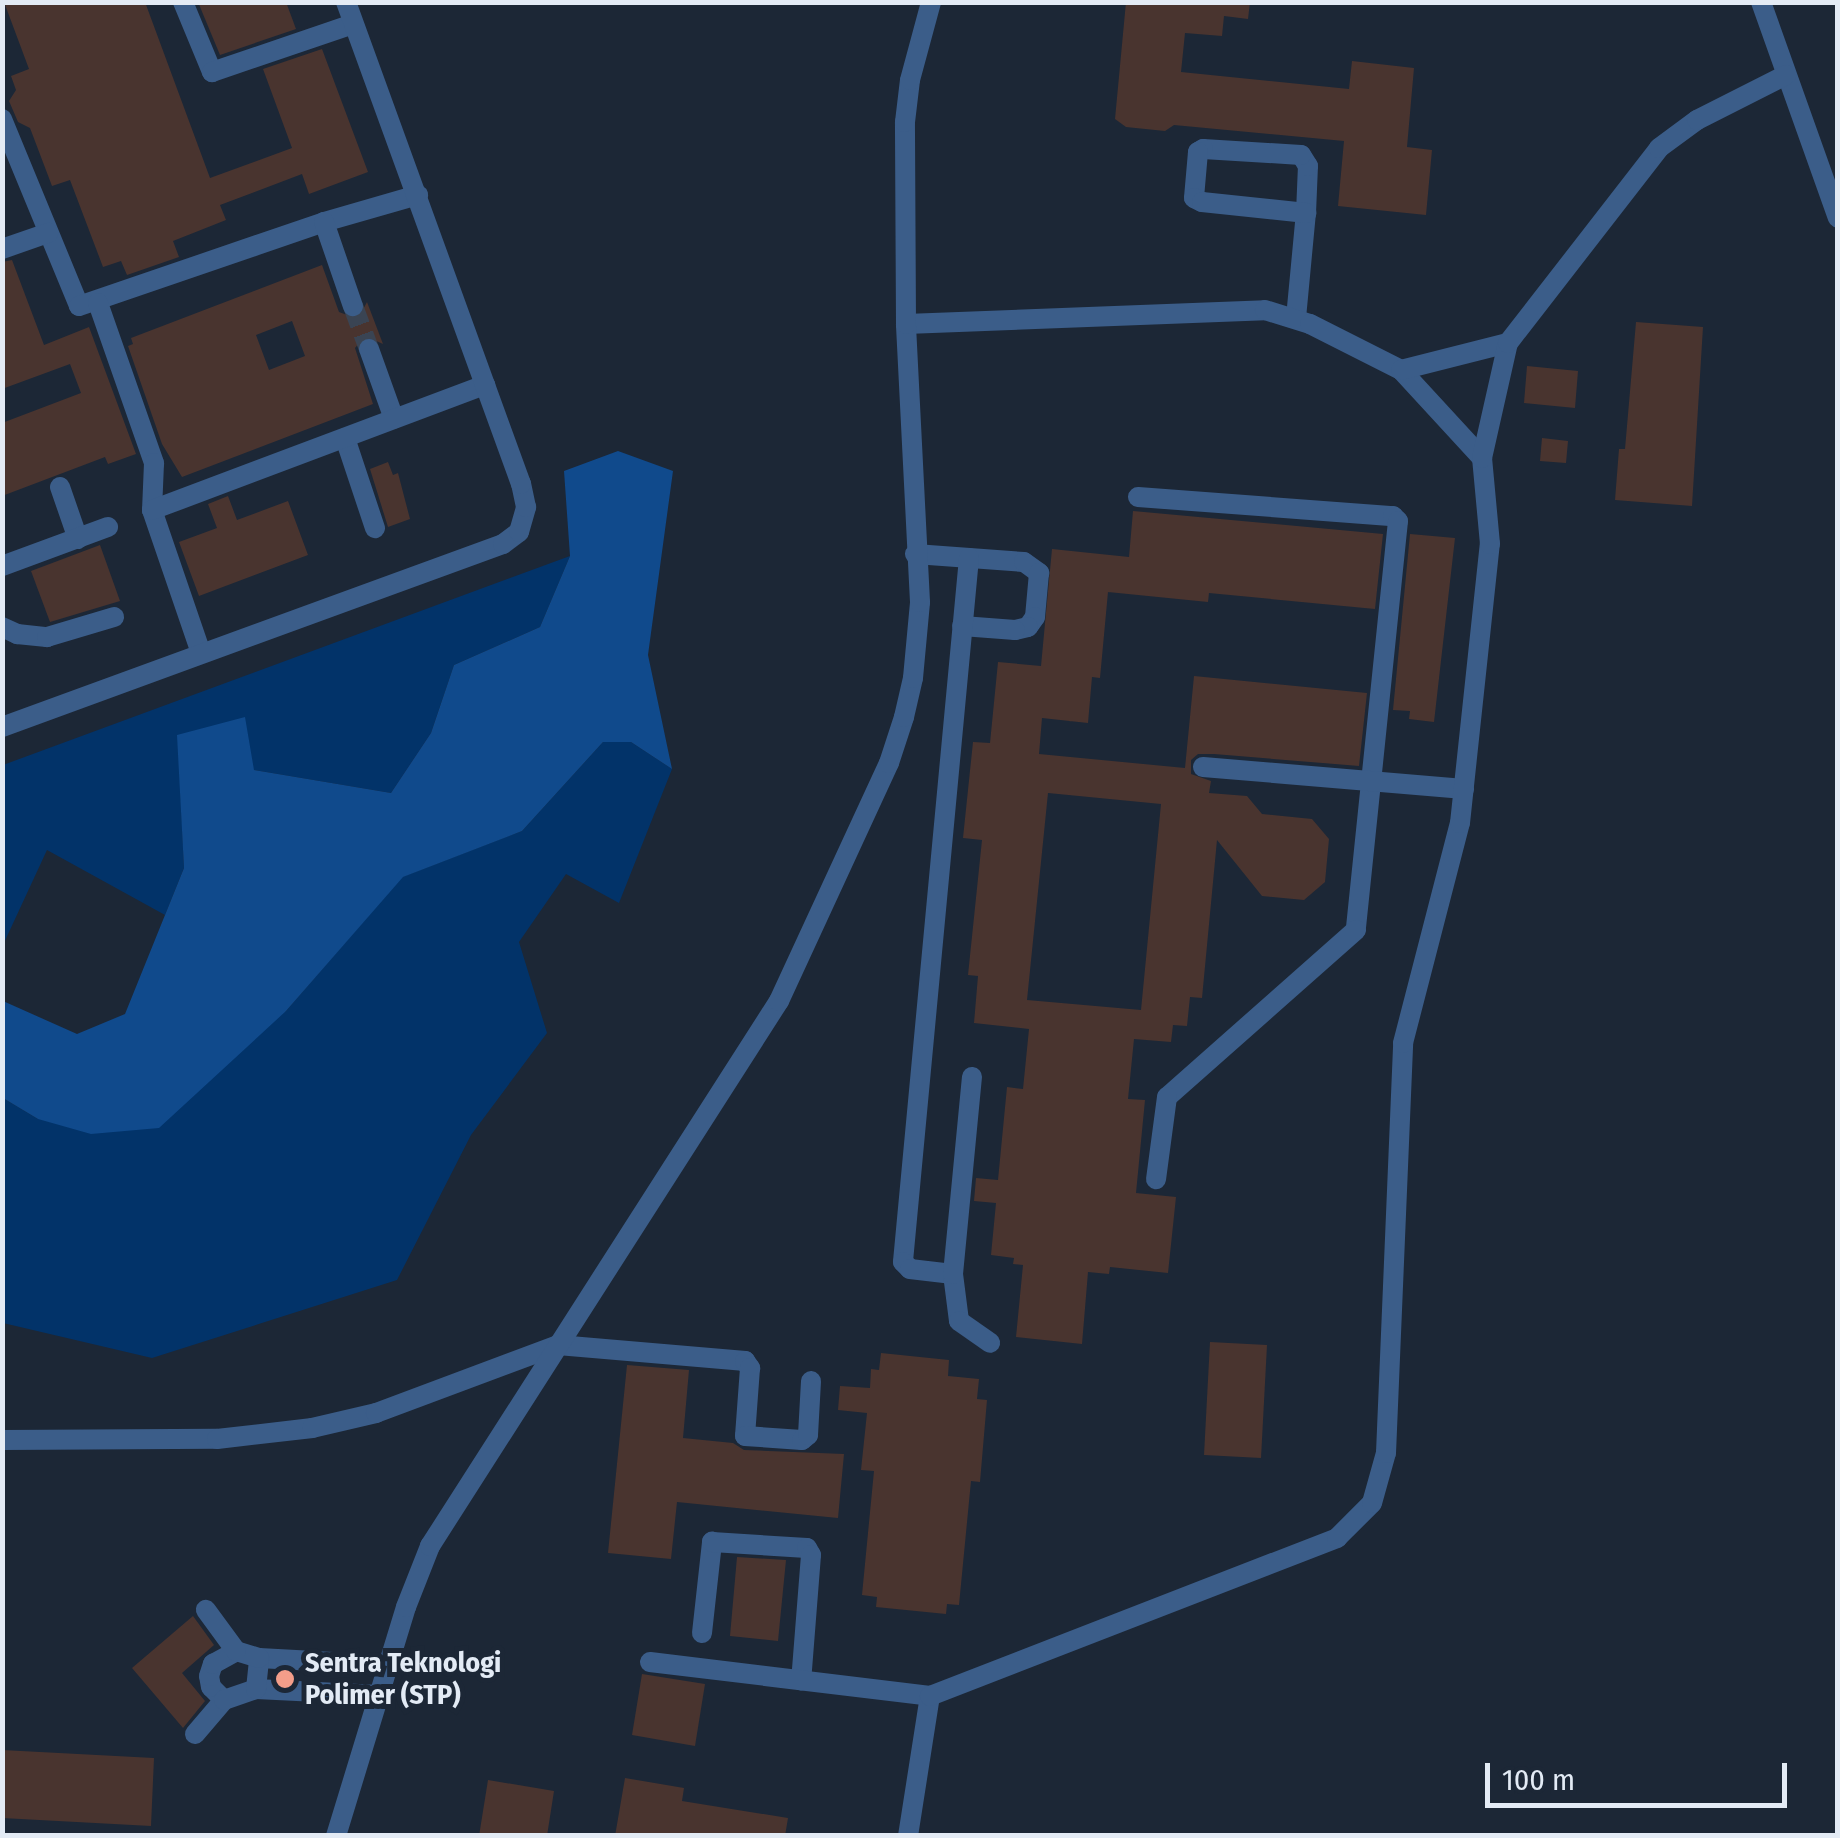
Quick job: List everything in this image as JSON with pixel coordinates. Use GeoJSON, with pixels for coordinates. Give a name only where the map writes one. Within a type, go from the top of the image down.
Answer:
{"type":"FeatureCollection","features":[{"type":"Feature","properties":{"kind":"lane"},"geometry":{"type":"LineString","coordinates":[[183,2],[212,72],[353,24]]}},
{"type":"Feature","properties":{"kind":"lane"},"geometry":{"type":"LineString","coordinates":[[2,726],[503,544],[519,532],[526,507],[522,484],[346,2]]}},
{"type":"Feature","properties":{"kind":"lane"},"geometry":{"type":"LineString","coordinates":[[336,1836],[388,1665],[430,1546],[780,1002],[889,763],[904,717],[919,637],[906,324],[904,122],[910,80],[931,2]]}},
{"type":"Feature","properties":{"kind":"lane"},"geometry":{"type":"LineString","coordinates":[[1761,2],[1838,218]]}},
{"type":"Feature","properties":{"kind":"lane"},"geometry":{"type":"LineString","coordinates":[[650,1662],[930,1696],[1336,1538],[1372,1503],[1386,1452],[1404,1043],[1451,869],[1464,788],[1490,544],[1482,458],[1508,343],[1659,148],[1697,120],[1786,76]]}},
{"type":"Feature","properties":{"kind":"lane"},"geometry":{"type":"LineString","coordinates":[[2,119],[7,148],[76,303],[84,306],[324,222],[418,195]]}},
{"type":"Feature","properties":{"kind":"lane"},"geometry":{"type":"LineString","coordinates":[[1296,318],[1306,213],[1308,166],[1301,155],[1203,148],[1198,152],[1194,198],[1306,213]]}},
{"type":"Feature","properties":{"kind":"lane"},"geometry":{"type":"LineString","coordinates":[[324,222],[353,306]]}},
{"type":"Feature","properties":{"kind":"lane"},"geometry":{"type":"LineString","coordinates":[[2,249],[48,233]]}},
{"type":"Feature","properties":{"kind":"lane"},"geometry":{"type":"LineString","coordinates":[[98,303],[154,463],[152,510],[202,653]]}},
{"type":"Feature","properties":{"kind":"lane"},"geometry":{"type":"LineString","coordinates":[[906,324],[1233,308],[1296,318],[1401,370],[1482,458]]}},
{"type":"Feature","properties":{"kind":"lane"},"geometry":{"type":"LineString","coordinates":[[1401,370],[1508,343]]}},
{"type":"Feature","properties":{"kind":"lane"},"geometry":{"type":"LineString","coordinates":[[369,349],[394,419]]}},
{"type":"Feature","properties":{"kind":"lane"},"geometry":{"type":"LineString","coordinates":[[152,510],[485,385]]}},
{"type":"Feature","properties":{"kind":"lane"},"geometry":{"type":"LineString","coordinates":[[345,438],[375,528]]}},
{"type":"Feature","properties":{"kind":"lane"},"geometry":{"type":"LineString","coordinates":[[60,487],[78,538]]}},
{"type":"Feature","properties":{"kind":"lane"},"geometry":{"type":"LineString","coordinates":[[1138,497],[1393,516],[1398,521],[1356,930],[1167,1097],[1156,1179]]}},
{"type":"Feature","properties":{"kind":"lane"},"geometry":{"type":"LineString","coordinates":[[2,566],[108,527]]}},
{"type":"Feature","properties":{"kind":"lane"},"geometry":{"type":"LineString","coordinates":[[915,554],[1033,566],[1039,574],[1036,617],[1028,627],[1015,630],[962,626]]}},
{"type":"Feature","properties":{"kind":"lane"},"geometry":{"type":"LineString","coordinates":[[953,1274],[910,1269],[903,1262],[969,558]]}},
{"type":"Feature","properties":{"kind":"lane"},"geometry":{"type":"LineString","coordinates":[[2,627],[17,634],[47,636],[114,617]]}},
{"type":"Feature","properties":{"kind":"lane"},"geometry":{"type":"LineString","coordinates":[[1203,768],[1464,788]]}},
{"type":"Feature","properties":{"kind":"lane"},"geometry":{"type":"LineString","coordinates":[[972,1076],[953,1274],[959,1321],[990,1343]]}},
{"type":"Feature","properties":{"kind":"lane"},"geometry":{"type":"LineString","coordinates":[[2,1440],[217,1439],[312,1428],[376,1413],[558,1346],[745,1361],[750,1368],[744,1429],[751,1439],[806,1439],[810,1381]]}},
{"type":"Feature","properties":{"kind":"lane"},"geometry":{"type":"LineString","coordinates":[[702,1633],[712,1542],[807,1548],[811,1555],[801,1681]]}},
{"type":"Feature","properties":{"kind":"lane"},"geometry":{"type":"LineString","coordinates":[[206,1610],[236,1650],[259,1658],[388,1665]]}},
{"type":"Feature","properties":{"kind":"lane"},"geometry":{"type":"LineString","coordinates":[[224,1700],[210,1688],[210,1669],[222,1656],[236,1650]]}},
{"type":"Feature","properties":{"kind":"lane"},"geometry":{"type":"LineString","coordinates":[[256,1689],[259,1658]]}},
{"type":"Feature","properties":{"kind":"lane"},"geometry":{"type":"LineString","coordinates":[[195,1734],[224,1700],[256,1689],[379,1695]]}},
{"type":"Feature","properties":{"kind":"lane"},"geometry":{"type":"LineString","coordinates":[[908,1836],[930,1696]]}},
{"type":"Feature","properties":{"kind":"shaded area"},"geometry":{"type":"Polygon","coordinates":[[[618,451],[673,471],[648,655],[672,769],[631,742],[603,742],[522,831],[403,877],[286,1011],[159,1128],[91,1134],[38,1119],[3,1098],[3,1001],[77,1034],[125,1014],[184,868],[177,735],[245,717],[254,770],[391,793],[431,733],[454,665],[540,627],[570,556],[564,471],[618,451]]]}},
{"type":"Feature","properties":{"kind":"shaded area"},"geometry":{"type":"Polygon","coordinates":[[[570,556],[540,627],[454,665],[431,733],[391,793],[254,770],[178,735],[184,868],[165,915],[47,850],[3,945],[3,765],[570,556]]]}},
{"type":"Feature","properties":{"kind":"shaded area"},"geometry":{"type":"Polygon","coordinates":[[[603,742],[631,742],[672,769],[619,903],[566,874],[519,942],[547,1033],[471,1135],[397,1280],[152,1358],[3,1323],[3,1098],[38,1119],[286,1011],[402,877],[522,831],[603,742]]]}},
{"type":"Feature","properties":{"kind":"building"},"geometry":{"type":"Polygon","coordinates":[[[4,2],[145,2],[210,178],[292,148],[263,69],[322,49],[368,172],[309,194],[302,174],[220,205],[226,220],[173,241],[179,257],[127,275],[121,261],[103,267],[70,180],[52,186],[30,128],[18,122],[9,101],[16,90],[11,76],[29,69],[4,2]]]}},
{"type":"Feature","properties":{"kind":"building"},"geometry":{"type":"Polygon","coordinates":[[[198,2],[286,2],[296,29],[220,55],[198,2]]]}},
{"type":"Feature","properties":{"kind":"building"},"geometry":{"type":"Polygon","coordinates":[[[1126,2],[1250,2],[1248,19],[1224,16],[1222,36],[1185,33],[1181,72],[1349,89],[1352,61],[1414,68],[1407,147],[1432,150],[1426,215],[1338,206],[1344,141],[1174,125],[1165,131],[1126,127],[1115,119],[1126,2]]]}},
{"type":"Feature","properties":{"kind":"building"},"geometry":{"type":"Polygon","coordinates":[[[12,260],[44,345],[89,327],[136,454],[108,464],[105,457],[2,496],[2,423],[81,393],[70,364],[2,389],[2,262],[12,260]]]}},
{"type":"Feature","properties":{"kind":"building"},"geometry":{"type":"Polygon","coordinates":[[[322,265],[339,312],[358,319],[367,302],[383,344],[365,336],[355,348],[373,404],[182,477],[162,444],[128,346],[133,344],[131,338],[322,265]],[[292,321],[256,335],[269,370],[305,356],[292,321]]]}},
{"type":"Feature","properties":{"kind":"building"},"geometry":{"type":"Polygon","coordinates":[[[1636,322],[1703,327],[1692,506],[1615,500],[1619,449],[1625,449],[1636,322]]]}},
{"type":"Feature","properties":{"kind":"building"},"geometry":{"type":"Polygon","coordinates":[[[1527,366],[1578,371],[1575,408],[1524,403],[1527,366]]]}},
{"type":"Feature","properties":{"kind":"building"},"geometry":{"type":"Polygon","coordinates":[[[1542,438],[1568,441],[1566,463],[1540,461],[1542,438]]]}},
{"type":"Feature","properties":{"kind":"building"},"geometry":{"type":"Polygon","coordinates":[[[388,462],[393,475],[398,473],[410,519],[388,527],[370,469],[388,462]]]}},
{"type":"Feature","properties":{"kind":"building"},"geometry":{"type":"Polygon","coordinates":[[[228,496],[237,520],[288,501],[308,555],[199,596],[179,542],[217,528],[208,504],[228,496]]]}},
{"type":"Feature","properties":{"kind":"building"},"geometry":{"type":"Polygon","coordinates":[[[1133,511],[1383,534],[1375,609],[1209,593],[1208,602],[1108,592],[1100,678],[1092,677],[1088,723],[1042,718],[1039,754],[1185,768],[1194,676],[1367,693],[1359,766],[1214,754],[1198,754],[1191,760],[1191,774],[1211,781],[1209,793],[1247,796],[1262,814],[1312,819],[1329,839],[1325,882],[1304,900],[1262,896],[1217,840],[1202,998],[1190,997],[1187,1026],[1173,1025],[1171,1042],[1134,1039],[1128,1099],[1145,1100],[1136,1193],[1176,1197],[1168,1273],[1110,1267],[1109,1274],[1088,1272],[1082,1344],[1016,1337],[1023,1265],[1013,1264],[1014,1258],[991,1255],[996,1203],[974,1201],[976,1178],[998,1180],[1007,1087],[1023,1089],[1029,1029],[974,1023],[978,976],[968,975],[982,840],[963,838],[973,742],[990,743],[998,662],[1041,666],[1052,549],[1129,557],[1133,511]],[[1048,793],[1027,1000],[1141,1010],[1161,804],[1048,793]]]}},
{"type":"Feature","properties":{"kind":"building"},"geometry":{"type":"Polygon","coordinates":[[[1410,534],[1455,538],[1434,722],[1409,719],[1410,711],[1393,710],[1410,534]]]}},
{"type":"Feature","properties":{"kind":"building"},"geometry":{"type":"Polygon","coordinates":[[[100,545],[120,601],[50,622],[31,571],[100,545]]]}},
{"type":"Feature","properties":{"kind":"building"},"geometry":{"type":"Polygon","coordinates":[[[1210,1342],[1267,1345],[1261,1458],[1204,1455],[1210,1342]]]}},
{"type":"Feature","properties":{"kind":"building"},"geometry":{"type":"Polygon","coordinates":[[[881,1353],[949,1360],[948,1376],[979,1379],[977,1399],[987,1400],[980,1482],[971,1481],[959,1605],[947,1604],[946,1614],[876,1607],[877,1597],[862,1595],[874,1471],[861,1470],[867,1413],[838,1410],[840,1386],[870,1388],[871,1369],[879,1370],[881,1353]]]}},
{"type":"Feature","properties":{"kind":"building"},"geometry":{"type":"Polygon","coordinates":[[[627,1365],[689,1370],[683,1438],[733,1443],[744,1450],[844,1454],[838,1518],[677,1502],[671,1559],[608,1553],[627,1365]]]}},
{"type":"Feature","properties":{"kind":"building"},"geometry":{"type":"Polygon","coordinates":[[[737,1557],[786,1560],[778,1641],[730,1636],[737,1557]]]}},
{"type":"Feature","properties":{"kind":"building"},"geometry":{"type":"Polygon","coordinates":[[[193,1616],[214,1645],[182,1673],[205,1701],[183,1728],[132,1668],[193,1616]]]}},
{"type":"Feature","properties":{"kind":"building"},"geometry":{"type":"Polygon","coordinates":[[[642,1674],[705,1684],[695,1746],[632,1735],[642,1674]]]}},
{"type":"Feature","properties":{"kind":"building"},"geometry":{"type":"Polygon","coordinates":[[[2,1750],[154,1758],[151,1826],[2,1818],[2,1750]]]}},
{"type":"Feature","properties":{"kind":"building"},"geometry":{"type":"Polygon","coordinates":[[[625,1778],[684,1788],[682,1801],[788,1818],[785,1836],[615,1836],[625,1778]]]}},
{"type":"Feature","properties":{"kind":"building"},"geometry":{"type":"Polygon","coordinates":[[[488,1780],[554,1791],[547,1836],[479,1836],[488,1780]]]}},
{"type":"Feature","properties":{"kind":"tunnel"},"geometry":{"type":"LineString","coordinates":[[353,306],[369,349]]}},
{"type":"Feature","properties":{"kind":"place","name":"Sentra Teknologi Polimer (STP)"},"geometry":{"type":"Point","coordinates":[285,1679]}}]}
